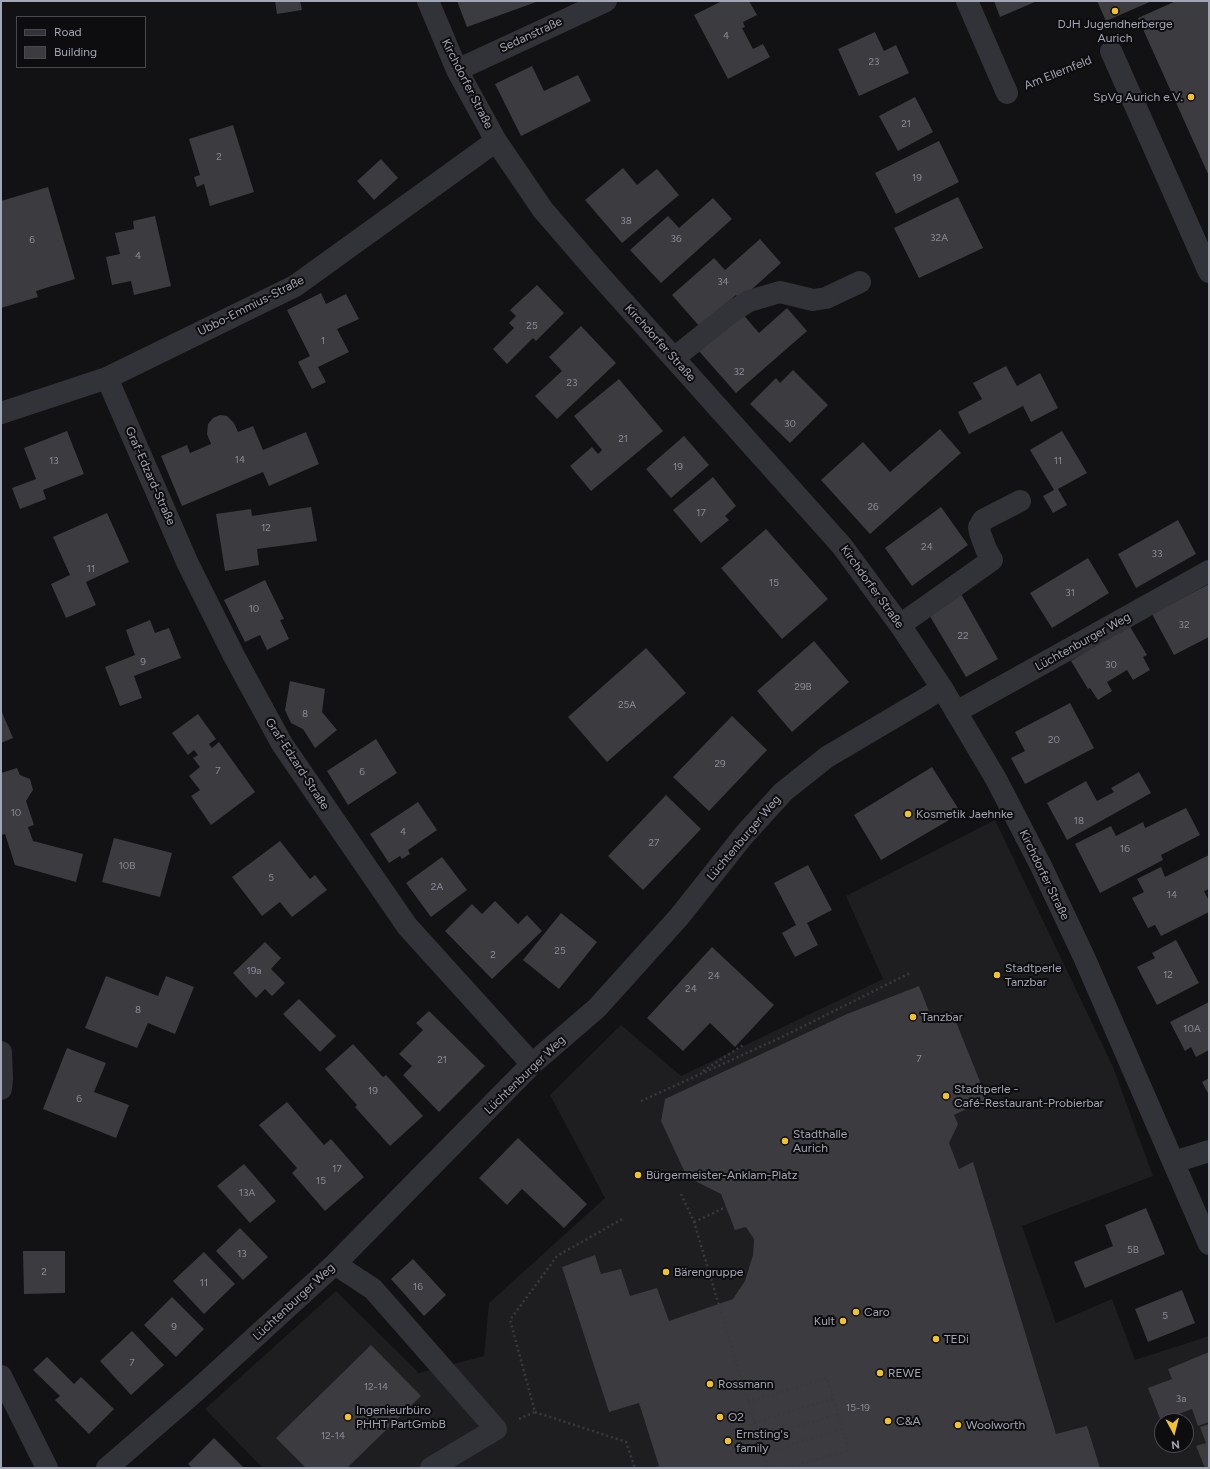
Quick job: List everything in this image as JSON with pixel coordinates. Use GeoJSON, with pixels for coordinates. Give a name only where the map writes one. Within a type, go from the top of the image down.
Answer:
{"type":"FeatureCollection","features":[{"type":"Feature","properties":{"kind":"street","name":"Kirchdorfer Straße"},"geometry":{"type":"LineString","coordinates":[[428,1],[457,70],[496,141],[543,210],[842,546],[900,626],[942,688],[996,779],[1041,866],[1084,957],[1209,1244]]}},
{"type":"Feature","properties":{"kind":"street","name":"Sedanstraße"},"geometry":{"type":"LineString","coordinates":[[457,70],[606,1]]}},
{"type":"Feature","properties":{"kind":"street"},"geometry":{"type":"LineString","coordinates":[[967,1],[1007,93]]}},
{"type":"Feature","properties":{"kind":"street"},"geometry":{"type":"LineString","coordinates":[[1111,51],[1209,272]]}},
{"type":"Feature","properties":{"kind":"street","name":"Ubbo-Emmius-Straße"},"geometry":{"type":"LineString","coordinates":[[1,414],[107,378],[295,286],[496,141]]}},
{"type":"Feature","properties":{"kind":"street"},"geometry":{"type":"LineString","coordinates":[[674,358],[733,310],[749,301],[780,292],[814,300],[826,298],[860,282]]}},
{"type":"Feature","properties":{"kind":"street","name":"Graf-Edzard-Straße"},"geometry":{"type":"LineString","coordinates":[[107,378],[188,564],[234,656],[282,744],[407,926],[532,1064]]}},
{"type":"Feature","properties":{"kind":"street"},"geometry":{"type":"LineString","coordinates":[[900,626],[992,560],[980,533],[980,527],[983,520],[1020,501]]}},
{"type":"Feature","properties":{"kind":"street","name":"Lüchtenburger Weg"},"geometry":{"type":"LineString","coordinates":[[956,712],[1209,571]]}},
{"type":"Feature","properties":{"kind":"street","name":"Lüchtenburger Weg"},"geometry":{"type":"LineString","coordinates":[[107,1468],[196,1391],[335,1264],[532,1064],[597,1008],[679,917],[744,835],[783,792],[827,757],[926,699],[942,688]]}},
{"type":"Feature","properties":{"kind":"street"},"geometry":{"type":"LineString","coordinates":[[1,1052],[1,1089]]}},
{"type":"Feature","properties":{"kind":"street"},"geometry":{"type":"LineString","coordinates":[[1174,1162],[1209,1150]]}},
{"type":"Feature","properties":{"kind":"street"},"geometry":{"type":"LineString","coordinates":[[335,1264],[373,1289],[496,1429],[431,1468]]}},
{"type":"Feature","properties":{"kind":"street"},"geometry":{"type":"LineString","coordinates":[[1,1376],[46,1468]]}},
{"type":"Feature","properties":{"kind":"path","name":"Am Ellernfeld"},"geometry":{"type":"LineString","coordinates":[[1007,93],[1111,51]]}},
{"type":"Feature","properties":{"kind":"path"},"geometry":{"type":"LineString","coordinates":[[641,1101],[782,1037],[912,972]]}},
{"type":"Feature","properties":{"kind":"path"},"geometry":{"type":"LineString","coordinates":[[694,1077],[743,1045]]}},
{"type":"Feature","properties":{"kind":"path"},"geometry":{"type":"LineString","coordinates":[[681,1194],[694,1222],[768,1468]]}},
{"type":"Feature","properties":{"kind":"path"},"geometry":{"type":"LineString","coordinates":[[694,1222],[726,1207]]}},
{"type":"Feature","properties":{"kind":"path"},"geometry":{"type":"LineString","coordinates":[[535,1412],[510,1320],[556,1256],[624,1218]]}},
{"type":"Feature","properties":{"kind":"path"},"geometry":{"type":"LineString","coordinates":[[748,1402],[827,1378],[849,1450],[788,1468]]}},
{"type":"Feature","properties":{"kind":"path"},"geometry":{"type":"LineString","coordinates":[[754,1422],[833,1399]]}},
{"type":"Feature","properties":{"kind":"path"},"geometry":{"type":"LineString","coordinates":[[496,1429],[535,1412],[626,1442],[634,1468]]}},
{"type":"Feature","properties":{"kind":"path"},"geometry":{"type":"LineString","coordinates":[[788,1429],[838,1414]]}},
{"type":"Feature","properties":{"kind":"path"},"geometry":{"type":"LineString","coordinates":[[763,1453],[842,1429]]}},
{"type":"Feature","properties":{"kind":"path"},"geometry":{"type":"LineString","coordinates":[[752,1436],[758,1434]]}},
{"type":"Feature","properties":{"kind":"shaded area"},"geometry":{"type":"Polygon","coordinates":[[[995,820],[1113,1067],[1153,1176],[1022,1226],[1056,1323],[1112,1299],[1135,1360],[1209,1336],[1209,1468],[263,1468],[205,1409],[336,1291],[419,1373],[484,1356],[489,1303],[605,1198],[550,1095],[621,1025],[681,1076],[883,979],[846,896],[995,820]]]}},
{"type":"Feature","properties":{"kind":"building"},"geometry":{"type":"Polygon","coordinates":[[[275,1],[300,1],[302,10],[277,14],[275,1]]]}},
{"type":"Feature","properties":{"kind":"building"},"geometry":{"type":"Polygon","coordinates":[[[457,1],[539,1],[467,27],[457,1]]]}},
{"type":"Feature","properties":{"kind":"building"},"geometry":{"type":"Polygon","coordinates":[[[722,1],[749,1],[757,15],[743,22],[745,27],[742,28],[753,49],[763,44],[770,57],[728,79],[694,15],[722,1]]]}},
{"type":"Feature","properties":{"kind":"building","name":"DJH Jugendherberge Aurich"},"geometry":{"type":"Polygon","coordinates":[[[994,1],[1037,1],[1000,17],[994,1]]]}},
{"type":"Feature","properties":{"kind":"building","name":"DJH Jugendherberge Aurich"},"geometry":{"type":"Polygon","coordinates":[[[1097,1],[1152,1],[1106,21],[1097,1]]]}},
{"type":"Feature","properties":{"kind":"building","name":"SpVg Aurich e.V."},"geometry":{"type":"Polygon","coordinates":[[[1176,1],[1209,1],[1209,176],[1138,18],[1176,1]]]}},
{"type":"Feature","properties":{"kind":"building"},"geometry":{"type":"Polygon","coordinates":[[[875,32],[884,51],[896,45],[909,73],[859,96],[838,49],[875,32]]]}},
{"type":"Feature","properties":{"kind":"building"},"geometry":{"type":"Polygon","coordinates":[[[532,66],[544,91],[578,75],[591,101],[521,136],[495,84],[532,66]]]}},
{"type":"Feature","properties":{"kind":"building"},"geometry":{"type":"Polygon","coordinates":[[[915,97],[933,132],[898,151],[879,116],[915,97]]]}},
{"type":"Feature","properties":{"kind":"building"},"geometry":{"type":"Polygon","coordinates":[[[233,125],[254,192],[210,206],[204,184],[197,187],[194,177],[200,175],[189,139],[233,125]]]}},
{"type":"Feature","properties":{"kind":"building"},"geometry":{"type":"Polygon","coordinates":[[[939,141],[959,182],[896,214],[875,173],[939,141]]]}},
{"type":"Feature","properties":{"kind":"building"},"geometry":{"type":"Polygon","coordinates":[[[381,159],[398,178],[374,200],[357,181],[381,159]]]}},
{"type":"Feature","properties":{"kind":"building"},"geometry":{"type":"Polygon","coordinates":[[[623,168],[637,185],[657,169],[679,195],[622,243],[585,200],[623,168]]]}},
{"type":"Feature","properties":{"kind":"building"},"geometry":{"type":"Polygon","coordinates":[[[48,187],[75,279],[36,291],[38,297],[1,308],[1,201],[48,187]]]}},
{"type":"Feature","properties":{"kind":"building"},"geometry":{"type":"Polygon","coordinates":[[[958,197],[983,248],[919,278],[894,228],[958,197]]]}},
{"type":"Feature","properties":{"kind":"building"},"geometry":{"type":"Polygon","coordinates":[[[713,198],[732,219],[661,283],[630,250],[668,216],[679,228],[713,198]]]}},
{"type":"Feature","properties":{"kind":"building"},"geometry":{"type":"Polygon","coordinates":[[[155,216],[171,286],[134,295],[131,281],[112,285],[106,257],[120,254],[115,233],[134,229],[133,221],[155,216]]]}},
{"type":"Feature","properties":{"kind":"building"},"geometry":{"type":"Polygon","coordinates":[[[760,239],[781,263],[740,300],[736,295],[700,327],[672,295],[714,258],[725,270],[760,239]]]}},
{"type":"Feature","properties":{"kind":"building"},"geometry":{"type":"Polygon","coordinates":[[[537,285],[564,313],[536,341],[533,338],[507,364],[493,349],[514,328],[509,323],[516,316],[510,310],[537,285]]]}},
{"type":"Feature","properties":{"kind":"building"},"geometry":{"type":"Polygon","coordinates":[[[321,293],[326,304],[346,294],[359,319],[337,329],[349,352],[318,367],[326,382],[312,389],[298,362],[310,356],[287,310],[321,293]]]}},
{"type":"Feature","properties":{"kind":"building"},"geometry":{"type":"Polygon","coordinates":[[[787,308],[807,331],[736,393],[698,350],[741,312],[759,333],[787,308]]]}},
{"type":"Feature","properties":{"kind":"building"},"geometry":{"type":"Polygon","coordinates":[[[581,326],[616,363],[557,419],[535,396],[562,371],[549,357],[581,326]]]}},
{"type":"Feature","properties":{"kind":"building"},"geometry":{"type":"Polygon","coordinates":[[[1006,366],[1017,386],[1040,373],[1058,408],[1031,422],[1023,406],[969,434],[958,412],[982,399],[973,383],[1006,366]]]}},
{"type":"Feature","properties":{"kind":"building"},"geometry":{"type":"Polygon","coordinates":[[[793,370],[828,405],[790,443],[750,404],[776,378],[780,383],[793,370]]]}},
{"type":"Feature","properties":{"kind":"building"},"geometry":{"type":"Polygon","coordinates":[[[619,379],[663,431],[591,491],[570,466],[592,447],[598,454],[602,450],[574,416],[619,379]]]}},
{"type":"Feature","properties":{"kind":"building"},"geometry":{"type":"Polygon","coordinates":[[[220,415],[227,416],[234,423],[238,432],[253,426],[263,450],[306,432],[319,464],[269,486],[263,472],[182,506],[161,456],[187,445],[190,453],[211,444],[207,434],[208,424],[213,418],[220,415]]]}},
{"type":"Feature","properties":{"kind":"building"},"geometry":{"type":"Polygon","coordinates":[[[940,429],[961,453],[870,534],[821,480],[863,442],[890,472],[940,429]]]}},
{"type":"Feature","properties":{"kind":"building"},"geometry":{"type":"Polygon","coordinates":[[[67,431],[84,474],[43,490],[46,499],[20,509],[12,488],[36,479],[24,448],[67,431]]]}},
{"type":"Feature","properties":{"kind":"building"},"geometry":{"type":"Polygon","coordinates":[[[1062,431],[1087,473],[1058,489],[1067,505],[1053,513],[1043,496],[1054,490],[1030,450],[1062,431]]]}},
{"type":"Feature","properties":{"kind":"building"},"geometry":{"type":"Polygon","coordinates":[[[684,436],[709,465],[671,498],[646,469],[684,436]]]}},
{"type":"Feature","properties":{"kind":"building"},"geometry":{"type":"Polygon","coordinates":[[[713,477],[736,506],[725,516],[729,520],[701,543],[673,510],[713,477]]]}},
{"type":"Feature","properties":{"kind":"building"},"geometry":{"type":"Polygon","coordinates":[[[311,507],[317,541],[257,549],[259,565],[225,571],[216,514],[251,509],[252,516],[311,507]]]}},
{"type":"Feature","properties":{"kind":"building"},"geometry":{"type":"Polygon","coordinates":[[[941,507],[968,545],[912,586],[885,548],[941,507]]]}},
{"type":"Feature","properties":{"kind":"building"},"geometry":{"type":"Polygon","coordinates":[[[107,513],[129,562],[86,582],[96,605],[66,618],[51,584],[70,575],[53,537],[107,513]]]}},
{"type":"Feature","properties":{"kind":"building"},"geometry":{"type":"Polygon","coordinates":[[[1178,520],[1196,554],[1136,588],[1118,554],[1178,520]]]}},
{"type":"Feature","properties":{"kind":"building"},"geometry":{"type":"Polygon","coordinates":[[[766,529],[828,599],[782,639],[721,568],[766,529]]]}},
{"type":"Feature","properties":{"kind":"building"},"geometry":{"type":"Polygon","coordinates":[[[1088,558],[1109,593],[1052,628],[1030,593],[1088,558]]]}},
{"type":"Feature","properties":{"kind":"building"},"geometry":{"type":"Polygon","coordinates":[[[265,580],[284,619],[280,620],[289,639],[267,650],[260,635],[245,642],[224,600],[265,580]]]}},
{"type":"Feature","properties":{"kind":"building"},"geometry":{"type":"Polygon","coordinates":[[[1209,584],[1209,637],[1174,655],[1152,614],[1209,584]]]}},
{"type":"Feature","properties":{"kind":"building"},"geometry":{"type":"Polygon","coordinates":[[[961,594],[998,659],[966,677],[928,613],[961,594]]]}},
{"type":"Feature","properties":{"kind":"building"},"geometry":{"type":"Polygon","coordinates":[[[150,620],[155,633],[169,628],[181,658],[134,676],[142,698],[120,706],[105,667],[135,655],[126,630],[150,620]]]}},
{"type":"Feature","properties":{"kind":"building"},"geometry":{"type":"Polygon","coordinates":[[[1129,625],[1147,655],[1143,657],[1150,670],[1133,680],[1127,670],[1107,682],[1112,691],[1098,700],[1090,688],[1088,689],[1071,661],[1129,625]]]}},
{"type":"Feature","properties":{"kind":"building"},"geometry":{"type":"Polygon","coordinates":[[[814,641],[849,682],[792,732],[757,691],[814,641]]]}},
{"type":"Feature","properties":{"kind":"building"},"geometry":{"type":"Polygon","coordinates":[[[646,648],[686,693],[607,762],[568,717],[646,648]]]}},
{"type":"Feature","properties":{"kind":"building"},"geometry":{"type":"Polygon","coordinates":[[[290,681],[325,689],[322,712],[337,730],[315,748],[303,729],[291,723],[285,710],[290,681]]]}},
{"type":"Feature","properties":{"kind":"building"},"geometry":{"type":"Polygon","coordinates":[[[1070,703],[1094,748],[1025,784],[1011,758],[1025,751],[1015,732],[1070,703]]]}},
{"type":"Feature","properties":{"kind":"building"},"geometry":{"type":"Polygon","coordinates":[[[1,710],[13,738],[1,743],[1,710]]]}},
{"type":"Feature","properties":{"kind":"building"},"geometry":{"type":"Polygon","coordinates":[[[198,714],[216,739],[209,744],[212,748],[219,742],[255,792],[211,825],[191,796],[200,790],[189,776],[200,767],[193,758],[198,755],[194,750],[188,755],[172,733],[198,714]]]}},
{"type":"Feature","properties":{"kind":"building"},"geometry":{"type":"Polygon","coordinates":[[[732,716],[767,750],[709,811],[673,777],[732,716]]]}},
{"type":"Feature","properties":{"kind":"building"},"geometry":{"type":"Polygon","coordinates":[[[376,739],[397,773],[348,805],[327,771],[376,739]]]}},
{"type":"Feature","properties":{"kind":"building","name":"Kosmetik Jaehnke"},"geometry":{"type":"Polygon","coordinates":[[[932,767],[961,813],[881,860],[854,815],[932,767]]]}},
{"type":"Feature","properties":{"kind":"building"},"geometry":{"type":"Polygon","coordinates":[[[17,768],[20,775],[30,779],[33,790],[26,801],[34,825],[28,827],[33,841],[83,854],[76,882],[15,865],[5,834],[1,835],[1,773],[17,768]]]}},
{"type":"Feature","properties":{"kind":"building"},"geometry":{"type":"Polygon","coordinates":[[[1139,772],[1151,793],[1067,840],[1047,803],[1086,781],[1097,801],[1114,792],[1111,788],[1139,772]]]}},
{"type":"Feature","properties":{"kind":"building"},"geometry":{"type":"Polygon","coordinates":[[[666,795],[701,829],[643,890],[608,856],[666,795]]]}},
{"type":"Feature","properties":{"kind":"building"},"geometry":{"type":"Polygon","coordinates":[[[418,802],[437,830],[408,850],[410,854],[402,859],[400,856],[389,863],[370,834],[418,802]]]}},
{"type":"Feature","properties":{"kind":"building"},"geometry":{"type":"Polygon","coordinates":[[[1186,808],[1200,835],[1161,855],[1163,860],[1100,893],[1075,844],[1111,826],[1116,836],[1143,822],[1145,828],[1186,808]]]}},
{"type":"Feature","properties":{"kind":"building"},"geometry":{"type":"Polygon","coordinates":[[[114,838],[172,853],[160,897],[102,882],[114,838]]]}},
{"type":"Feature","properties":{"kind":"building"},"geometry":{"type":"Polygon","coordinates":[[[280,841],[310,879],[315,875],[327,890],[292,917],[280,902],[262,916],[232,877],[280,841]]]}},
{"type":"Feature","properties":{"kind":"building"},"geometry":{"type":"Polygon","coordinates":[[[1209,855],[1209,889],[1204,891],[1209,901],[1209,912],[1161,936],[1155,925],[1148,928],[1132,898],[1144,892],[1137,879],[1161,867],[1165,877],[1209,855]]]}},
{"type":"Feature","properties":{"kind":"building"},"geometry":{"type":"Polygon","coordinates":[[[442,857],[467,890],[431,917],[406,883],[442,857]]]}},
{"type":"Feature","properties":{"kind":"building"},"geometry":{"type":"Polygon","coordinates":[[[808,865],[832,910],[807,923],[818,945],[795,957],[782,933],[796,925],[774,883],[808,865]]]}},
{"type":"Feature","properties":{"kind":"building"},"geometry":{"type":"Polygon","coordinates":[[[495,901],[518,924],[527,915],[542,931],[492,979],[445,931],[472,904],[482,914],[495,901]]]}},
{"type":"Feature","properties":{"kind":"building"},"geometry":{"type":"Polygon","coordinates":[[[561,913],[597,942],[559,989],[523,960],[561,913]]]}},
{"type":"Feature","properties":{"kind":"building"},"geometry":{"type":"Polygon","coordinates":[[[1176,940],[1199,983],[1157,1005],[1137,967],[1155,958],[1152,953],[1176,940]]]}},
{"type":"Feature","properties":{"kind":"building"},"geometry":{"type":"Polygon","coordinates":[[[265,942],[281,958],[271,969],[285,983],[272,996],[265,989],[256,998],[233,973],[265,942]]]}},
{"type":"Feature","properties":{"kind":"building"},"geometry":{"type":"Polygon","coordinates":[[[712,947],[774,1005],[735,1047],[710,1023],[683,1051],[647,1018],[712,947]]]}},
{"type":"Feature","properties":{"kind":"building"},"geometry":{"type":"Polygon","coordinates":[[[106,976],[158,996],[166,976],[194,987],[175,1034],[148,1023],[137,1048],[85,1028],[106,976]]]}},
{"type":"Feature","properties":{"kind":"building","name":"Caro"},"geometry":{"type":"Polygon","coordinates":[[[919,986],[932,1019],[952,1012],[987,1099],[954,1115],[958,1124],[949,1143],[959,1169],[973,1162],[1056,1434],[1087,1426],[1100,1468],[653,1468],[659,1466],[639,1403],[609,1412],[562,1267],[595,1255],[601,1274],[621,1269],[630,1296],[657,1288],[669,1321],[733,1299],[745,1281],[753,1255],[754,1239],[746,1227],[735,1230],[721,1194],[687,1177],[661,1121],[665,1099],[847,1014],[919,986]]]}},
{"type":"Feature","properties":{"kind":"building"},"geometry":{"type":"Polygon","coordinates":[[[299,999],[336,1036],[320,1052],[283,1014],[299,999]]]}},
{"type":"Feature","properties":{"kind":"building"},"geometry":{"type":"Polygon","coordinates":[[[1209,1002],[1209,1050],[1196,1057],[1191,1047],[1185,1051],[1170,1022],[1209,1002]]]}},
{"type":"Feature","properties":{"kind":"building"},"geometry":{"type":"Polygon","coordinates":[[[429,1011],[485,1066],[439,1112],[403,1075],[412,1066],[399,1054],[423,1030],[416,1023],[429,1011]]]}},
{"type":"Feature","properties":{"kind":"building"},"geometry":{"type":"Polygon","coordinates":[[[353,1044],[383,1077],[386,1075],[423,1116],[390,1146],[355,1107],[357,1105],[325,1069],[353,1044]]]}},
{"type":"Feature","properties":{"kind":"building"},"geometry":{"type":"Polygon","coordinates":[[[67,1048],[106,1063],[94,1092],[129,1105],[116,1138],[43,1109],[67,1048]]]}},
{"type":"Feature","properties":{"kind":"building"},"geometry":{"type":"Polygon","coordinates":[[[1209,1078],[1209,1095],[1202,1082],[1209,1078]]]}},
{"type":"Feature","properties":{"kind":"building"},"geometry":{"type":"Polygon","coordinates":[[[287,1102],[324,1145],[331,1139],[364,1177],[325,1211],[292,1173],[297,1168],[259,1125],[287,1102]]]}},
{"type":"Feature","properties":{"kind":"building"},"geometry":{"type":"Polygon","coordinates":[[[518,1138],[587,1204],[564,1228],[522,1189],[507,1205],[479,1178],[518,1138]]]}},
{"type":"Feature","properties":{"kind":"building"},"geometry":{"type":"Polygon","coordinates":[[[244,1164],[276,1201],[250,1223],[217,1186],[244,1164]]]}},
{"type":"Feature","properties":{"kind":"building"},"geometry":{"type":"Polygon","coordinates":[[[1146,1208],[1165,1254],[1085,1288],[1074,1262],[1113,1246],[1105,1225],[1146,1208]]]}},
{"type":"Feature","properties":{"kind":"building"},"geometry":{"type":"Polygon","coordinates":[[[240,1228],[268,1257],[243,1280],[216,1251],[240,1228]]]}},
{"type":"Feature","properties":{"kind":"building"},"geometry":{"type":"Polygon","coordinates":[[[23,1251],[65,1251],[65,1293],[24,1294],[23,1251]]]}},
{"type":"Feature","properties":{"kind":"building"},"geometry":{"type":"Polygon","coordinates":[[[204,1252],[235,1284],[204,1314],[173,1281],[204,1252]]]}},
{"type":"Feature","properties":{"kind":"building"},"geometry":{"type":"Polygon","coordinates":[[[413,1259],[446,1295],[424,1316],[391,1279],[413,1259]]]}},
{"type":"Feature","properties":{"kind":"building"},"geometry":{"type":"Polygon","coordinates":[[[1182,1290],[1195,1323],[1148,1342],[1135,1309],[1182,1290]]]}},
{"type":"Feature","properties":{"kind":"building"},"geometry":{"type":"Polygon","coordinates":[[[172,1297],[204,1329],[176,1357],[144,1325],[172,1297]]]}},
{"type":"Feature","properties":{"kind":"building"},"geometry":{"type":"Polygon","coordinates":[[[132,1331],[164,1365],[131,1395],[100,1361],[132,1331]]]}},
{"type":"Feature","properties":{"kind":"building","name":"Ingenieurbüro PHHT PartGmbB"},"geometry":{"type":"Polygon","coordinates":[[[371,1345],[421,1396],[347,1468],[306,1468],[276,1438],[371,1345]]]}},
{"type":"Feature","properties":{"kind":"building"},"geometry":{"type":"Polygon","coordinates":[[[1209,1352],[1209,1422],[1198,1426],[1192,1409],[1182,1413],[1158,1413],[1148,1388],[1172,1379],[1168,1369],[1209,1352]]]}},
{"type":"Feature","properties":{"kind":"building"},"geometry":{"type":"Polygon","coordinates":[[[47,1357],[74,1384],[81,1377],[114,1409],[89,1434],[55,1400],[60,1396],[33,1370],[47,1357]]]}},
{"type":"Feature","properties":{"kind":"building"},"geometry":{"type":"Polygon","coordinates":[[[1209,1424],[1209,1468],[1205,1468],[1196,1446],[1206,1443],[1200,1427],[1209,1424]]]}},
{"type":"Feature","properties":{"kind":"building"},"geometry":{"type":"Polygon","coordinates":[[[214,1438],[244,1468],[192,1468],[188,1464],[214,1438]]]}},
{"type":"Feature","properties":{"kind":"place","name":"DJH Jugendherberge Aurich"},"geometry":{"type":"Point","coordinates":[1115,11]}},
{"type":"Feature","properties":{"kind":"place","name":"SpVg Aurich e.V."},"geometry":{"type":"Point","coordinates":[1191,97]}},
{"type":"Feature","properties":{"kind":"place","name":"Kosmetik Jaehnke"},"geometry":{"type":"Point","coordinates":[908,814]}},
{"type":"Feature","properties":{"kind":"place","name":"Stadtperle Tanzbar"},"geometry":{"type":"Point","coordinates":[997,975]}},
{"type":"Feature","properties":{"kind":"place","name":"Tanzbar"},"geometry":{"type":"Point","coordinates":[913,1017]}},
{"type":"Feature","properties":{"kind":"place","name":"Stadtperle - Café-Restaurant-Probierbar"},"geometry":{"type":"Point","coordinates":[946,1096]}},
{"type":"Feature","properties":{"kind":"place","name":"Stadthalle Aurich"},"geometry":{"type":"Point","coordinates":[785,1141]}},
{"type":"Feature","properties":{"kind":"place","name":"Bürgermeister-Anklam-Platz"},"geometry":{"type":"Point","coordinates":[638,1175]}},
{"type":"Feature","properties":{"kind":"place","name":"Bärengruppe"},"geometry":{"type":"Point","coordinates":[666,1272]}},
{"type":"Feature","properties":{"kind":"place","name":"Caro"},"geometry":{"type":"Point","coordinates":[856,1312]}},
{"type":"Feature","properties":{"kind":"place","name":"Kult"},"geometry":{"type":"Point","coordinates":[843,1321]}},
{"type":"Feature","properties":{"kind":"place","name":"TEDi"},"geometry":{"type":"Point","coordinates":[936,1339]}},
{"type":"Feature","properties":{"kind":"place","name":"REWE"},"geometry":{"type":"Point","coordinates":[880,1373]}},
{"type":"Feature","properties":{"kind":"place","name":"Rossmann"},"geometry":{"type":"Point","coordinates":[710,1384]}},
{"type":"Feature","properties":{"kind":"place","name":"Ingenieurbüro PHHT PartGmbB"},"geometry":{"type":"Point","coordinates":[348,1417]}},
{"type":"Feature","properties":{"kind":"place","name":"O2"},"geometry":{"type":"Point","coordinates":[720,1417]}},
{"type":"Feature","properties":{"kind":"place","name":"C&A"},"geometry":{"type":"Point","coordinates":[888,1421]}},
{"type":"Feature","properties":{"kind":"place","name":"Woolworth"},"geometry":{"type":"Point","coordinates":[958,1425]}},
{"type":"Feature","properties":{"kind":"place","name":"Ernsting's family"},"geometry":{"type":"Point","coordinates":[728,1441]}}]}
